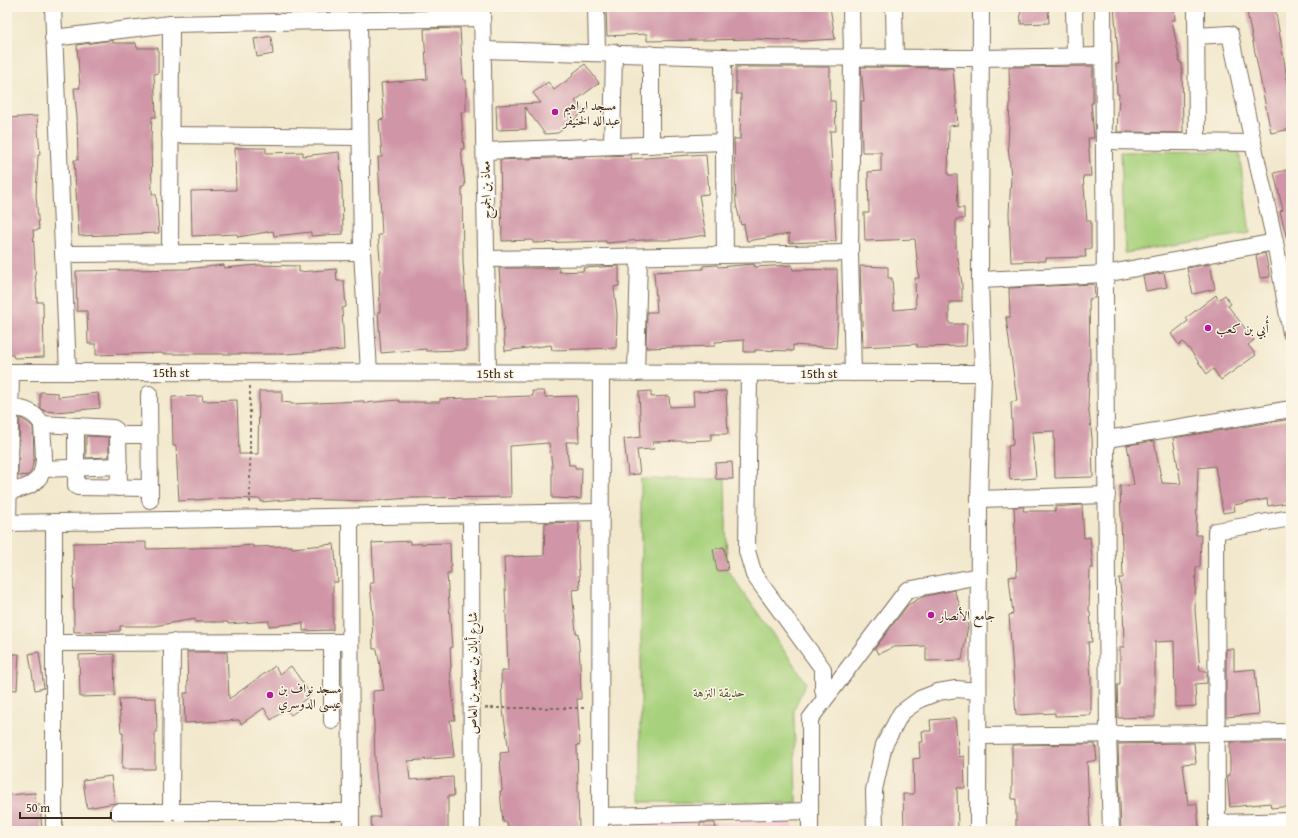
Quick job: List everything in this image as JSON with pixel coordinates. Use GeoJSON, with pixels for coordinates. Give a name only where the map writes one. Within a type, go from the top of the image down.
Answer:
{"type":"FeatureCollection","features":[{"type":"Feature","properties":{"kind":"street"},"geometry":{"type":"LineString","coordinates":[[53,7],[53,38],[68,372]]}},
{"type":"Feature","properties":{"kind":"street"},"geometry":{"type":"LineString","coordinates":[[596,7],[597,52]]}},
{"type":"Feature","properties":{"kind":"street"},"geometry":{"type":"LineString","coordinates":[[851,7],[852,57],[850,253],[853,373]]}},
{"type":"Feature","properties":{"kind":"street"},"geometry":{"type":"LineString","coordinates":[[894,7],[895,57]]}},
{"type":"Feature","properties":{"kind":"street"},"geometry":{"type":"LineString","coordinates":[[978,831],[979,499],[983,373],[980,280],[981,7]]}},
{"type":"Feature","properties":{"kind":"street"},"geometry":{"type":"LineString","coordinates":[[1074,7],[1075,56]]}},
{"type":"Feature","properties":{"kind":"street"},"geometry":{"type":"LineString","coordinates":[[1103,7],[1108,734],[1111,831]]}},
{"type":"Feature","properties":{"kind":"street"},"geometry":{"type":"LineString","coordinates":[[1196,7],[1197,142]]}},
{"type":"Feature","properties":{"kind":"street"},"geometry":{"type":"LineString","coordinates":[[53,38],[171,24],[359,20],[482,13]]}},
{"type":"Feature","properties":{"kind":"street","name":"معاذ بن الجموح"},"geometry":{"type":"LineString","coordinates":[[482,13],[488,372]]}},
{"type":"Feature","properties":{"kind":"street"},"geometry":{"type":"LineString","coordinates":[[359,20],[362,252],[369,372]]}},
{"type":"Feature","properties":{"kind":"street"},"geometry":{"type":"LineString","coordinates":[[170,254],[171,24]]}},
{"type":"Feature","properties":{"kind":"street"},"geometry":{"type":"LineString","coordinates":[[1196,36],[1230,34],[1275,242],[1291,332]]}},
{"type":"Feature","properties":{"kind":"street"},"geometry":{"type":"LineString","coordinates":[[483,50],[614,52],[723,56],[980,58],[1103,56]]}},
{"type":"Feature","properties":{"kind":"street"},"geometry":{"type":"LineString","coordinates":[[612,146],[614,52]]}},
{"type":"Feature","properties":{"kind":"street"},"geometry":{"type":"LineString","coordinates":[[651,54],[651,145]]}},
{"type":"Feature","properties":{"kind":"street"},"geometry":{"type":"LineString","coordinates":[[723,56],[725,255]]}},
{"type":"Feature","properties":{"kind":"street"},"geometry":{"type":"LineString","coordinates":[[170,135],[360,137]]}},
{"type":"Feature","properties":{"kind":"street"},"geometry":{"type":"LineString","coordinates":[[1104,141],[1253,143]]}},
{"type":"Feature","properties":{"kind":"street"},"geometry":{"type":"LineString","coordinates":[[485,151],[724,142]]}},
{"type":"Feature","properties":{"kind":"street"},"geometry":{"type":"LineString","coordinates":[[980,280],[1105,274],[1275,242]]}},
{"type":"Feature","properties":{"kind":"street"},"geometry":{"type":"LineString","coordinates":[[63,254],[362,252]]}},
{"type":"Feature","properties":{"kind":"street"},"geometry":{"type":"LineString","coordinates":[[486,259],[850,253]]}},
{"type":"Feature","properties":{"kind":"street"},"geometry":{"type":"LineString","coordinates":[[636,373],[639,256]]}},
{"type":"Feature","properties":{"kind":"street"},"geometry":{"type":"LineString","coordinates":[[9,372],[10,408],[8,523],[600,512]]}},
{"type":"Feature","properties":{"kind":"street","name":"15th st"},"geometry":{"type":"LineString","coordinates":[[9,372],[983,373]]}},
{"type":"Feature","properties":{"kind":"street"},"geometry":{"type":"LineString","coordinates":[[601,373],[600,823],[810,811]]}},
{"type":"Feature","properties":{"kind":"street"},"geometry":{"type":"LineString","coordinates":[[749,373],[748,551],[754,575],[823,669],[823,690],[825,698]]}},
{"type":"Feature","properties":{"kind":"street"},"geometry":{"type":"LineString","coordinates":[[76,426],[75,483],[78,487],[119,488],[150,494],[149,394]]}},
{"type":"Feature","properties":{"kind":"street"},"geometry":{"type":"LineString","coordinates":[[9,491],[21,489],[33,483],[41,476],[43,469],[42,424],[32,412],[22,408],[10,408]]}},
{"type":"Feature","properties":{"kind":"street"},"geometry":{"type":"LineString","coordinates":[[1107,439],[1291,409]]}},
{"type":"Feature","properties":{"kind":"street"},"geometry":{"type":"LineString","coordinates":[[42,424],[113,428],[116,430],[118,435],[119,488]]}},
{"type":"Feature","properties":{"kind":"street"},"geometry":{"type":"LineString","coordinates":[[118,435],[149,435]]}},
{"type":"Feature","properties":{"kind":"street"},"geometry":{"type":"LineString","coordinates":[[43,469],[119,466]]}},
{"type":"Feature","properties":{"kind":"street"},"geometry":{"type":"LineString","coordinates":[[979,499],[1107,495]]}},
{"type":"Feature","properties":{"kind":"street","name":"شارع أبان بن سعيد بن العاص"},"geometry":{"type":"LineString","coordinates":[[471,514],[472,831]]}},
{"type":"Feature","properties":{"kind":"street"},"geometry":{"type":"LineString","coordinates":[[350,517],[351,831]]}},
{"type":"Feature","properties":{"kind":"street"},"geometry":{"type":"LineString","coordinates":[[1291,518],[1216,531],[1217,827],[1291,821]]}},
{"type":"Feature","properties":{"kind":"street"},"geometry":{"type":"LineString","coordinates":[[54,522],[54,831]]}},
{"type":"Feature","properties":{"kind":"street"},"geometry":{"type":"LineString","coordinates":[[810,831],[810,720],[907,590],[979,576]]}},
{"type":"Feature","properties":{"kind":"street"},"geometry":{"type":"LineString","coordinates":[[171,812],[172,642]]}},
{"type":"Feature","properties":{"kind":"street"},"geometry":{"type":"LineString","coordinates":[[332,642],[332,721]]}},
{"type":"Feature","properties":{"kind":"street"},"geometry":{"type":"LineString","coordinates":[[54,643],[350,642]]}},
{"type":"Feature","properties":{"kind":"street"},"geometry":{"type":"LineString","coordinates":[[875,831],[874,790],[884,745],[901,713],[920,699],[938,692],[956,689],[978,691]]}},
{"type":"Feature","properties":{"kind":"street"},"geometry":{"type":"LineString","coordinates":[[978,736],[1291,732]]}},
{"type":"Feature","properties":{"kind":"street"},"geometry":{"type":"LineString","coordinates":[[118,812],[351,812]]}},
{"type":"Feature","properties":{"kind":"path"},"geometry":{"type":"LineString","coordinates":[[250,372],[250,518]]}},
{"type":"Feature","properties":{"kind":"path"},"geometry":{"type":"LineString","coordinates":[[472,708],[600,708]]}},
{"type":"Feature","properties":{"kind":"shaded area"},"geometry":{"type":"Polygon","coordinates":[[[610,822],[793,822],[793,831],[610,831],[610,822]]]}},
{"type":"Feature","properties":{"kind":"green space"},"geometry":{"type":"Polygon","coordinates":[[[1239,151],[1250,233],[1125,253],[1121,152],[1239,151]]]}},
{"type":"Feature","properties":{"kind":"green space","name":"حديقة النزهة"},"geometry":{"type":"Polygon","coordinates":[[[641,479],[725,479],[727,569],[806,682],[794,710],[796,803],[641,802],[641,479]]]}},
{"type":"Feature","properties":{"kind":"building"},"geometry":{"type":"Polygon","coordinates":[[[606,7],[830,7],[835,39],[803,41],[757,39],[647,41],[647,34],[607,36],[606,7]]]}},
{"type":"Feature","properties":{"kind":"building"},"geometry":{"type":"Polygon","coordinates":[[[1020,7],[1048,7],[1049,23],[1021,24],[1020,7]]]}},
{"type":"Feature","properties":{"kind":"building"},"geometry":{"type":"Polygon","coordinates":[[[1114,7],[1174,7],[1175,20],[1172,20],[1180,63],[1182,63],[1183,133],[1117,132],[1119,94],[1117,94],[1116,64],[1119,64],[1114,7]]]}},
{"type":"Feature","properties":{"kind":"building"},"geometry":{"type":"Polygon","coordinates":[[[1246,7],[1275,7],[1291,101],[1291,129],[1271,133],[1246,7]]]}},
{"type":"Feature","properties":{"kind":"building"},"geometry":{"type":"Polygon","coordinates":[[[460,28],[463,80],[466,80],[466,112],[461,112],[464,149],[461,149],[465,186],[462,187],[466,350],[426,351],[426,349],[381,353],[378,312],[380,312],[379,272],[381,272],[378,235],[382,235],[378,157],[382,157],[379,120],[384,119],[381,83],[427,79],[424,29],[460,28]]]}},
{"type":"Feature","properties":{"kind":"building"},"geometry":{"type":"Polygon","coordinates":[[[271,36],[273,54],[257,57],[254,39],[271,36]]]}},
{"type":"Feature","properties":{"kind":"building"},"geometry":{"type":"Polygon","coordinates":[[[113,40],[113,43],[136,43],[137,48],[158,48],[158,73],[154,74],[156,117],[152,117],[151,139],[152,194],[156,194],[159,233],[79,236],[74,160],[78,160],[77,117],[74,88],[80,88],[77,45],[113,40]]]}},
{"type":"Feature","properties":{"kind":"building"},"geometry":{"type":"Polygon","coordinates":[[[585,64],[599,83],[575,101],[581,108],[580,115],[558,133],[545,134],[525,107],[526,129],[497,130],[496,105],[541,103],[533,93],[548,82],[554,90],[573,76],[572,74],[585,64]]]}},
{"type":"Feature","properties":{"kind":"building"},"geometry":{"type":"Polygon","coordinates":[[[1093,66],[1093,103],[1091,103],[1094,138],[1088,138],[1091,176],[1083,176],[1087,221],[1091,221],[1091,249],[1085,249],[1086,257],[1046,258],[1046,261],[1011,262],[1009,213],[1011,177],[1008,145],[1010,103],[1009,67],[1093,66]]]}},
{"type":"Feature","properties":{"kind":"building"},"geometry":{"type":"Polygon","coordinates":[[[736,67],[830,67],[830,101],[835,101],[836,131],[830,131],[836,241],[789,243],[789,234],[747,241],[744,224],[741,225],[736,204],[734,139],[740,139],[741,94],[736,94],[736,67]]]}},
{"type":"Feature","properties":{"kind":"building"},"geometry":{"type":"Polygon","coordinates":[[[861,67],[953,68],[958,125],[949,126],[948,175],[957,175],[958,208],[964,208],[964,219],[956,219],[956,247],[962,284],[962,302],[949,302],[949,324],[967,324],[966,346],[917,347],[917,344],[863,347],[860,266],[888,267],[888,278],[892,278],[894,310],[916,308],[915,278],[919,278],[915,239],[865,241],[864,213],[869,213],[868,172],[881,171],[881,152],[862,152],[861,101],[864,101],[861,67]]]}},
{"type":"Feature","properties":{"kind":"building"},"geometry":{"type":"Polygon","coordinates":[[[37,116],[40,155],[38,155],[36,195],[39,230],[33,230],[37,302],[43,302],[44,357],[14,358],[13,355],[7,355],[7,118],[37,116]]]}},
{"type":"Feature","properties":{"kind":"building"},"geometry":{"type":"Polygon","coordinates":[[[235,148],[266,148],[266,153],[303,152],[303,156],[339,152],[342,188],[343,234],[311,236],[311,232],[274,236],[273,231],[238,237],[237,234],[192,236],[191,191],[236,190],[235,148]]]}},
{"type":"Feature","properties":{"kind":"building"},"geometry":{"type":"Polygon","coordinates":[[[706,154],[709,194],[699,195],[706,235],[673,240],[642,240],[606,243],[606,241],[533,243],[533,240],[502,241],[500,160],[631,155],[631,159],[706,154]]]}},
{"type":"Feature","properties":{"kind":"building"},"geometry":{"type":"Polygon","coordinates":[[[1291,169],[1291,239],[1287,239],[1280,211],[1283,210],[1274,173],[1291,169]]]}},
{"type":"Feature","properties":{"kind":"building"},"geometry":{"type":"Polygon","coordinates":[[[1265,253],[1270,277],[1260,278],[1256,255],[1265,253]]]}},
{"type":"Feature","properties":{"kind":"building"},"geometry":{"type":"Polygon","coordinates":[[[754,264],[755,267],[792,265],[793,270],[837,269],[838,316],[836,348],[793,345],[793,351],[755,350],[755,352],[744,352],[744,340],[715,342],[715,346],[646,348],[647,312],[657,312],[654,272],[703,269],[703,266],[717,265],[718,267],[754,264]]]}},
{"type":"Feature","properties":{"kind":"building"},"geometry":{"type":"Polygon","coordinates":[[[1210,264],[1215,289],[1193,294],[1187,268],[1210,264]]]}},
{"type":"Feature","properties":{"kind":"building"},"geometry":{"type":"Polygon","coordinates":[[[224,265],[224,268],[258,265],[299,266],[299,272],[336,269],[337,281],[344,281],[346,307],[342,308],[344,350],[286,354],[162,353],[96,355],[96,344],[88,344],[87,311],[77,311],[76,271],[186,269],[224,265]]]}},
{"type":"Feature","properties":{"kind":"building"},"geometry":{"type":"Polygon","coordinates":[[[619,266],[619,286],[614,287],[617,315],[616,348],[552,350],[551,345],[505,351],[499,268],[559,268],[559,272],[584,271],[583,268],[619,266]]]}},
{"type":"Feature","properties":{"kind":"building"},"geometry":{"type":"Polygon","coordinates":[[[1164,273],[1167,287],[1146,291],[1143,276],[1164,273]]]}},
{"type":"Feature","properties":{"kind":"building"},"geometry":{"type":"Polygon","coordinates":[[[1094,284],[1095,298],[1089,299],[1090,360],[1088,403],[1092,438],[1093,477],[1055,478],[1054,431],[1032,432],[1036,478],[1010,480],[1008,446],[1013,445],[1011,402],[1017,401],[1006,317],[1010,317],[1009,288],[1094,284]]]}},
{"type":"Feature","properties":{"kind":"building"},"geometry":{"type":"Polygon","coordinates":[[[1216,295],[1218,300],[1225,295],[1231,304],[1228,306],[1254,340],[1248,345],[1256,355],[1221,380],[1213,369],[1207,374],[1183,342],[1179,345],[1171,334],[1188,321],[1186,318],[1216,295]]]}},
{"type":"Feature","properties":{"kind":"building"},"geometry":{"type":"Polygon","coordinates":[[[259,391],[282,391],[282,402],[291,404],[364,401],[364,403],[399,400],[399,402],[440,402],[440,399],[533,396],[532,391],[544,391],[545,397],[577,396],[579,442],[566,442],[569,465],[575,465],[575,468],[582,468],[581,499],[552,498],[552,465],[549,443],[510,446],[511,497],[409,498],[372,501],[294,499],[261,502],[261,499],[223,498],[179,501],[176,446],[173,446],[172,397],[202,396],[203,401],[237,400],[239,454],[258,454],[259,391]]]}},
{"type":"Feature","properties":{"kind":"building"},"geometry":{"type":"Polygon","coordinates":[[[651,391],[651,397],[669,396],[670,407],[694,406],[693,392],[726,391],[728,434],[711,434],[711,440],[653,442],[654,449],[637,450],[640,474],[628,475],[624,439],[641,437],[639,392],[651,391]]]}},
{"type":"Feature","properties":{"kind":"building"},"geometry":{"type":"Polygon","coordinates":[[[40,392],[58,393],[58,397],[98,393],[100,408],[56,412],[44,411],[40,407],[40,392]]]}},
{"type":"Feature","properties":{"kind":"building"},"geometry":{"type":"Polygon","coordinates":[[[20,418],[33,427],[34,459],[31,472],[28,475],[18,476],[20,418]]]}},
{"type":"Feature","properties":{"kind":"building"},"geometry":{"type":"Polygon","coordinates":[[[1291,419],[1291,502],[1268,506],[1267,499],[1234,505],[1235,511],[1223,513],[1215,466],[1198,468],[1196,535],[1201,535],[1200,567],[1196,567],[1195,610],[1200,671],[1206,671],[1207,683],[1195,684],[1196,706],[1175,707],[1174,641],[1155,642],[1155,717],[1118,718],[1117,685],[1120,685],[1120,647],[1124,647],[1123,606],[1119,578],[1123,578],[1120,486],[1134,485],[1127,445],[1154,441],[1162,483],[1181,484],[1173,438],[1291,419]]]}},
{"type":"Feature","properties":{"kind":"building"},"geometry":{"type":"Polygon","coordinates":[[[86,436],[109,437],[109,457],[86,458],[86,436]]]}},
{"type":"Feature","properties":{"kind":"building"},"geometry":{"type":"Polygon","coordinates":[[[732,462],[733,479],[716,479],[715,463],[732,462]]]}},
{"type":"Feature","properties":{"kind":"building"},"geometry":{"type":"Polygon","coordinates":[[[1082,505],[1084,538],[1090,537],[1093,568],[1090,568],[1089,611],[1092,642],[1088,642],[1091,678],[1091,715],[1055,716],[1055,713],[1016,715],[1009,615],[1013,614],[1009,577],[1017,576],[1014,507],[1024,507],[1023,511],[1055,511],[1055,507],[1082,505]]]}},
{"type":"Feature","properties":{"kind":"building"},"geometry":{"type":"Polygon","coordinates":[[[579,522],[578,557],[580,589],[572,590],[576,633],[578,633],[580,662],[581,699],[577,699],[580,744],[577,745],[579,831],[508,831],[507,822],[503,822],[500,791],[502,791],[500,753],[509,752],[502,703],[501,671],[508,671],[504,557],[544,556],[545,523],[579,522]]]}},
{"type":"Feature","properties":{"kind":"building"},"geometry":{"type":"Polygon","coordinates":[[[410,541],[410,544],[450,543],[451,574],[447,574],[452,648],[450,648],[450,668],[455,720],[450,720],[454,757],[408,761],[410,780],[453,777],[454,796],[448,796],[448,831],[372,831],[371,817],[380,817],[375,760],[373,691],[384,690],[377,649],[373,649],[373,617],[370,583],[374,583],[372,543],[410,541]]]}},
{"type":"Feature","properties":{"kind":"building"},"geometry":{"type":"Polygon","coordinates":[[[146,542],[146,549],[253,545],[253,547],[292,546],[292,548],[334,544],[338,582],[333,582],[333,630],[303,631],[303,623],[269,626],[269,621],[228,624],[228,622],[195,622],[195,619],[154,626],[120,626],[120,631],[74,632],[73,543],[146,542]]]}},
{"type":"Feature","properties":{"kind":"building"},"geometry":{"type":"Polygon","coordinates":[[[724,547],[728,570],[717,571],[713,549],[724,547]]]}},
{"type":"Feature","properties":{"kind":"building","name":"جامع الأنصار"},"geometry":{"type":"Polygon","coordinates":[[[954,590],[968,626],[962,660],[926,661],[926,646],[894,647],[878,654],[875,648],[908,605],[922,597],[954,590]]]}},
{"type":"Feature","properties":{"kind":"building"},"geometry":{"type":"Polygon","coordinates":[[[1226,649],[1234,649],[1234,671],[1255,669],[1259,714],[1226,717],[1226,649]]]}},
{"type":"Feature","properties":{"kind":"building"},"geometry":{"type":"Polygon","coordinates":[[[39,652],[44,688],[35,690],[29,654],[39,652]]]}},
{"type":"Feature","properties":{"kind":"building"},"geometry":{"type":"Polygon","coordinates":[[[187,652],[227,652],[229,699],[275,666],[280,674],[291,666],[311,695],[300,703],[302,707],[291,715],[286,709],[271,720],[264,708],[241,724],[239,720],[185,723],[184,693],[188,693],[187,652]]]}},
{"type":"Feature","properties":{"kind":"building"},"geometry":{"type":"Polygon","coordinates":[[[7,654],[19,654],[17,690],[7,689],[7,654]]]}},
{"type":"Feature","properties":{"kind":"building"},"geometry":{"type":"Polygon","coordinates":[[[114,654],[115,696],[80,697],[79,655],[114,654]]]}},
{"type":"Feature","properties":{"kind":"building"},"geometry":{"type":"Polygon","coordinates":[[[156,698],[157,732],[155,732],[155,769],[122,769],[123,733],[121,733],[119,699],[156,698]]]}},
{"type":"Feature","properties":{"kind":"building"},"geometry":{"type":"Polygon","coordinates":[[[955,718],[959,757],[964,756],[965,788],[957,788],[958,831],[904,831],[903,794],[914,794],[913,759],[920,758],[919,742],[923,742],[922,731],[931,731],[930,720],[955,718]]]}},
{"type":"Feature","properties":{"kind":"building"},"geometry":{"type":"Polygon","coordinates":[[[1230,742],[1291,742],[1291,806],[1271,808],[1270,803],[1230,807],[1227,775],[1230,775],[1230,742]]]}},
{"type":"Feature","properties":{"kind":"building"},"geometry":{"type":"Polygon","coordinates":[[[1194,743],[1196,763],[1183,764],[1188,804],[1197,804],[1199,828],[1166,831],[1165,829],[1121,830],[1118,744],[1194,743]]]}},
{"type":"Feature","properties":{"kind":"building"},"geometry":{"type":"Polygon","coordinates":[[[1095,744],[1097,760],[1087,762],[1090,830],[1016,831],[1016,799],[1012,799],[1012,745],[1095,744]]]}},
{"type":"Feature","properties":{"kind":"building"},"geometry":{"type":"Polygon","coordinates":[[[111,776],[115,803],[87,808],[83,780],[111,776]]]}},
{"type":"Feature","properties":{"kind":"building"},"geometry":{"type":"Polygon","coordinates":[[[35,793],[36,805],[40,805],[42,831],[7,831],[7,795],[35,793]]]}},
{"type":"Feature","properties":{"kind":"building"},"geometry":{"type":"Polygon","coordinates":[[[700,823],[715,823],[716,831],[700,831],[700,823]]]}},
{"type":"Feature","properties":{"kind":"place","name":"مسجد ابراهيم عبدالله الخنيفر"},"geometry":{"type":"Point","coordinates":[555,112]}},
{"type":"Feature","properties":{"kind":"place","name":"أُبي بن كعب"},"geometry":{"type":"Point","coordinates":[1208,328]}},
{"type":"Feature","properties":{"kind":"place","name":"جامع الأنصار"},"geometry":{"type":"Point","coordinates":[931,615]}},
{"type":"Feature","properties":{"kind":"place","name":"مسجد نواف بن عيسى الدوسري"},"geometry":{"type":"Point","coordinates":[270,695]}}]}
